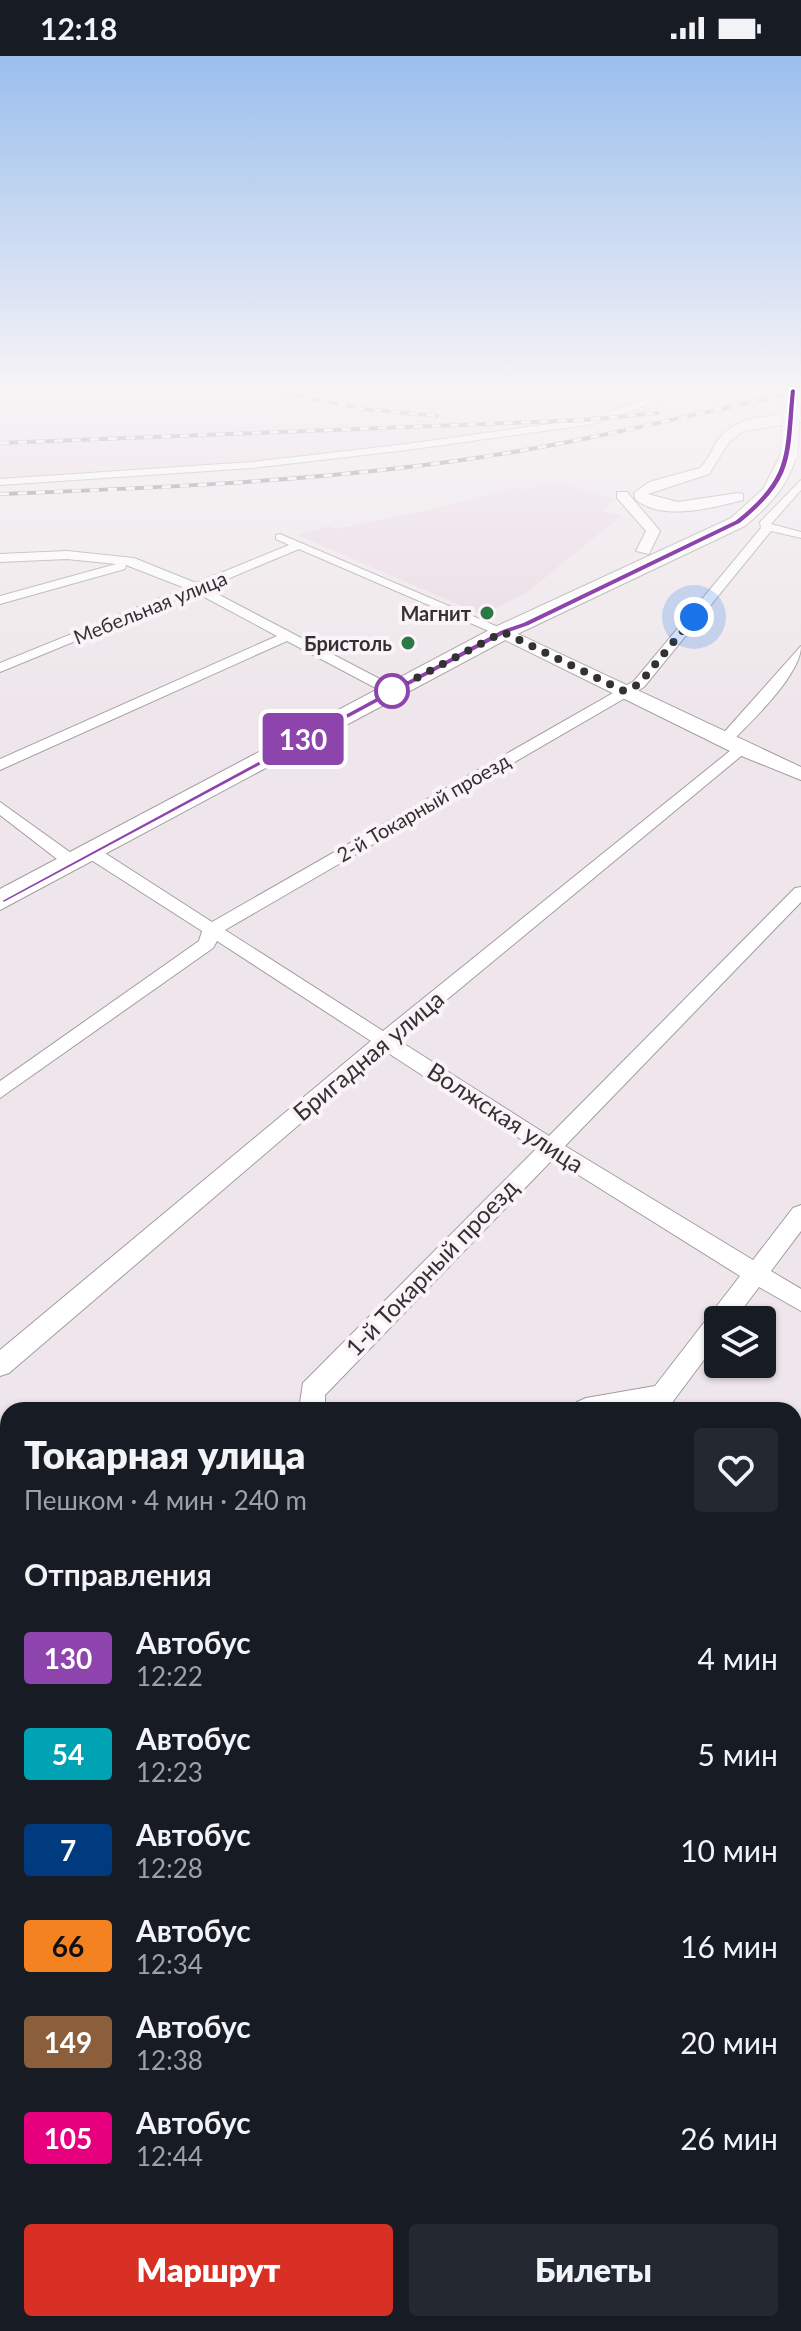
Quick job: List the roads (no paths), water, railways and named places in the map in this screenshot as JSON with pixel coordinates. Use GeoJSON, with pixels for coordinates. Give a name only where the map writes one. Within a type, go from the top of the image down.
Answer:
{"type":"FeatureCollection","features":[{"type":"Feature","properties":{"kind":"main road"},"geometry":{"type":"LineString","coordinates":[[503,632],[536,606],[697,527],[737,496]]}},
{"type":"Feature","properties":{"kind":"main road"},"geometry":{"type":"LineString","coordinates":[[0,901],[503,632],[526,624],[738,522],[766,496]]}},
{"type":"Feature","properties":{"kind":"street"},"geometry":{"type":"LineString","coordinates":[[623,496],[653,531],[644,551]]}},
{"type":"Feature","properties":{"kind":"street"},"geometry":{"type":"LineString","coordinates":[[642,496],[661,507],[687,508],[727,496]]}},
{"type":"Feature","properties":{"kind":"street","name":"2-й Токарный проезд"},"geometry":{"type":"LineString","coordinates":[[0,1091],[207,944],[211,930],[639,684],[768,527],[764,524],[789,496]]}},
{"type":"Feature","properties":{"kind":"street"},"geometry":{"type":"LineString","coordinates":[[768,527],[801,535]]}},
{"type":"Feature","properties":{"kind":"street"},"geometry":{"type":"LineString","coordinates":[[280,537],[503,632],[732,745],[801,774]]}},
{"type":"Feature","properties":{"kind":"street","name":"Мебельная улица"},"geometry":{"type":"LineString","coordinates":[[0,668],[300,545]]}},
{"type":"Feature","properties":{"kind":"street"},"geometry":{"type":"LineString","coordinates":[[0,558],[67,555],[134,562],[196,588],[392,691]]}},
{"type":"Feature","properties":{"kind":"street"},"geometry":{"type":"LineString","coordinates":[[0,600],[134,562]]}},
{"type":"Feature","properties":{"kind":"street"},"geometry":{"type":"LineString","coordinates":[[0,765],[289,635]]}},
{"type":"Feature","properties":{"kind":"street","name":"Бригадная улица"},"geometry":{"type":"LineString","coordinates":[[0,1365],[732,745],[755,709],[801,650]]}},
{"type":"Feature","properties":{"kind":"street","name":"Волжская улица"},"geometry":{"type":"LineString","coordinates":[[0,807],[211,930],[548,1146],[801,1301]]}},
{"type":"Feature","properties":{"kind":"street","name":"1-й Токарный проезд"},"geometry":{"type":"LineString","coordinates":[[312,1402],[312,1391],[548,1146],[801,892]]}},
{"type":"Feature","properties":{"kind":"street"},"geometry":{"type":"LineString","coordinates":[[730,1306],[801,1214]]}},
{"type":"Feature","properties":{"kind":"street"},"geometry":{"type":"LineString","coordinates":[[629,1402],[662,1396],[704,1341]]}},
{"type":"Feature","properties":{"kind":"place","name":"Магнит"},"geometry":{"type":"Point","coordinates":[487,613]}},
{"type":"Feature","properties":{"kind":"place","name":"Бристоль"},"geometry":{"type":"Point","coordinates":[408,643]}}]}
